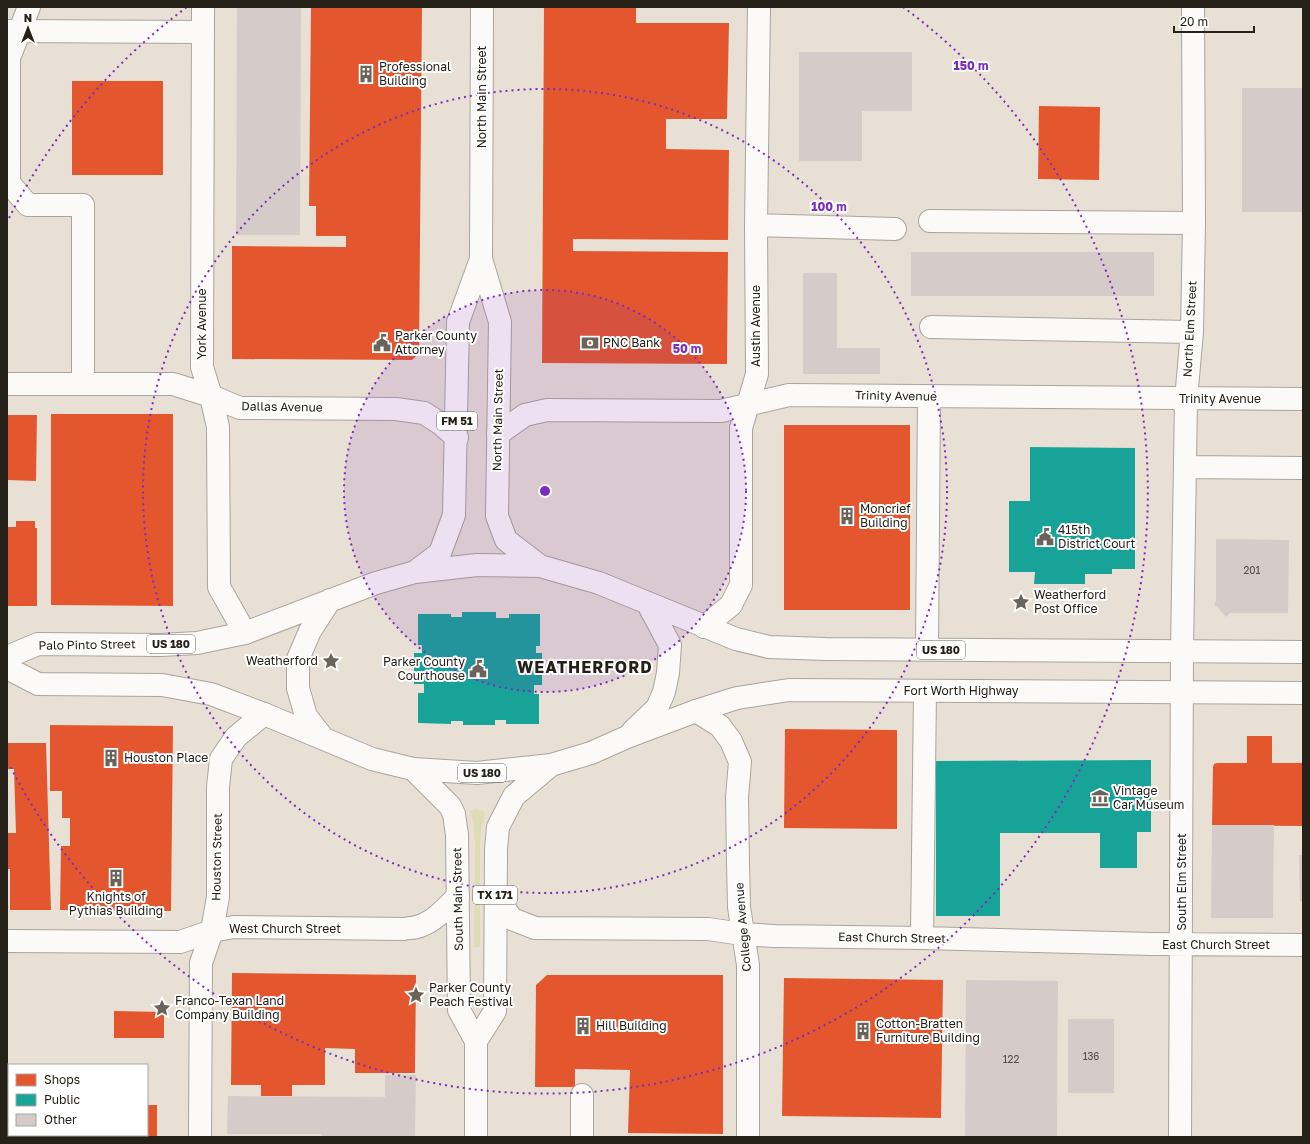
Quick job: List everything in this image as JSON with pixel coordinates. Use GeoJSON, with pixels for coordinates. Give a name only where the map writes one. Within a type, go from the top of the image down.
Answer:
{"type":"FeatureCollection","features":[{"type":"Feature","properties":{"kind":"street"},"geometry":{"type":"LineString","coordinates":[[29,7],[13,31],[9,58],[9,183],[28,205],[83,205],[83,384]]}},
{"type":"Feature","properties":{"kind":"street","name":"York Avenue"},"geometry":{"type":"LineString","coordinates":[[203,7],[202,367],[211,396],[218,427],[219,587],[245,632]]}},
{"type":"Feature","properties":{"kind":"street","name":"North Main Street"},"geometry":{"type":"LineString","coordinates":[[482,7],[481,259],[500,322],[497,516],[506,540],[540,566]]}},
{"type":"Feature","properties":{"kind":"street","name":"Austin Avenue"},"geometry":{"type":"LineString","coordinates":[[704,627],[731,605],[741,585],[741,428],[756,374],[756,225],[759,7]]}},
{"type":"Feature","properties":{"kind":"street","name":"North Elm Street"},"geometry":{"type":"LineString","coordinates":[[1182,651],[1186,399],[1192,332],[1194,223],[1194,7]]}},
{"type":"Feature","properties":{"kind":"street"},"geometry":{"type":"LineString","coordinates":[[13,31],[203,32]]}},
{"type":"Feature","properties":{"kind":"street"},"geometry":{"type":"LineString","coordinates":[[930,222],[1194,223]]}},
{"type":"Feature","properties":{"kind":"street"},"geometry":{"type":"LineString","coordinates":[[756,225],[895,229]]}},
{"type":"Feature","properties":{"kind":"street","name":"North Main Street"},"geometry":{"type":"LineString","coordinates":[[415,572],[440,553],[454,514],[457,438],[458,322],[481,259]]}},
{"type":"Feature","properties":{"kind":"street"},"geometry":{"type":"LineString","coordinates":[[931,328],[1192,332]]}},
{"type":"Feature","properties":{"kind":"street","name":"Dallas Avenue"},"geometry":{"type":"LineString","coordinates":[[7,384],[172,384],[211,396],[240,408],[396,408],[424,413],[441,424],[457,438]]}},
{"type":"Feature","properties":{"kind":"street","name":"Trinity Avenue"},"geometry":{"type":"LineString","coordinates":[[498,434],[526,415],[547,410],[721,411],[789,395],[1303,399]]}},
{"type":"Feature","properties":{"kind":"street"},"geometry":{"type":"LineString","coordinates":[[927,649],[929,396]]}},
{"type":"Feature","properties":{"kind":"street"},"geometry":{"type":"LineString","coordinates":[[1185,467],[1303,468]]}},
{"type":"Feature","properties":{"kind":"street","name":"US 180"},"geometry":{"type":"LineString","coordinates":[[330,600],[376,583],[415,572],[477,565],[540,566],[599,583],[704,627],[736,639],[769,647],[825,649],[1303,652]]}},
{"type":"Feature","properties":{"kind":"street"},"geometry":{"type":"LineString","coordinates":[[325,740],[306,716],[298,688],[298,659],[310,631],[330,600]]}},
{"type":"Feature","properties":{"kind":"street","name":"Palo Pinto Street"},"geometry":{"type":"LineString","coordinates":[[7,657],[38,644],[197,643],[245,632],[330,600]]}},
{"type":"Feature","properties":{"kind":"street"},"geometry":{"type":"LineString","coordinates":[[627,737],[657,708],[664,692],[668,673],[670,644],[648,604]]}},
{"type":"Feature","properties":{"kind":"street","name":"South Elm Street"},"geometry":{"type":"LineString","coordinates":[[1180,1137],[1182,651]]}},
{"type":"Feature","properties":{"kind":"street","name":"US 180"},"geometry":{"type":"LineString","coordinates":[[7,668],[38,684],[162,685],[210,694],[264,714],[372,759],[413,769],[477,773],[551,765],[591,753],[627,737]]}},
{"type":"Feature","properties":{"kind":"street","name":"Fort Worth Highway"},"geometry":{"type":"LineString","coordinates":[[627,737],[696,711],[737,698],[788,690],[1303,693]]}},
{"type":"Feature","properties":{"kind":"street"},"geometry":{"type":"LineString","coordinates":[[922,938],[926,691]]}},
{"type":"Feature","properties":{"kind":"street","name":"College Avenue"},"geometry":{"type":"LineString","coordinates":[[696,711],[720,726],[731,741],[740,762],[737,797],[738,863],[739,907],[748,965],[748,1137]]}},
{"type":"Feature","properties":{"kind":"street","name":"Houston Street"},"geometry":{"type":"LineString","coordinates":[[200,1137],[201,963],[212,931],[218,897],[218,788],[221,759],[236,737],[264,714]]}},
{"type":"Feature","properties":{"kind":"street","name":"TX 171"},"geometry":{"type":"LineString","coordinates":[[476,1041],[495,1011],[495,895],[498,827],[514,796],[551,765]]}},
{"type":"Feature","properties":{"kind":"street","name":"South Main Street"},"geometry":{"type":"LineString","coordinates":[[413,769],[450,806],[454,814],[457,835],[459,1010],[476,1041],[476,1137]]}},
{"type":"Feature","properties":{"kind":"street","name":"East Church Street"},"geometry":{"type":"LineString","coordinates":[[495,895],[512,919],[535,928],[708,929],[742,934],[774,936],[922,938],[1181,945],[1303,945]]}},
{"type":"Feature","properties":{"kind":"street","name":"West Church Street"},"geometry":{"type":"LineString","coordinates":[[7,940],[180,942],[212,931],[234,927],[404,929],[420,926],[431,920],[440,914],[458,896]]}},
{"type":"Feature","properties":{"kind":"street"},"geometry":{"type":"LineString","coordinates":[[582,1095],[582,1137]]}},
{"type":"Feature","properties":{"kind":"shaded area"},"geometry":{"type":"Polygon","coordinates":[[[477,809],[485,812],[480,842],[480,947],[474,947],[475,843],[470,811],[477,809]]]}},
{"type":"Feature","properties":{"kind":"building: Shops"},"geometry":{"type":"Polygon","coordinates":[[[311,7],[422,7],[419,353],[412,360],[232,359],[232,246],[346,247],[346,236],[316,236],[316,206],[309,206],[311,7]]]}},
{"type":"Feature","properties":{"kind":"building: Shops"},"geometry":{"type":"Polygon","coordinates":[[[544,7],[636,7],[636,23],[729,23],[727,119],[666,119],[666,149],[729,150],[728,240],[573,239],[573,251],[728,252],[727,364],[542,363],[544,7]]]}},
{"type":"Feature","properties":{"kind":"building: Shops"},"geometry":{"type":"Polygon","coordinates":[[[72,81],[163,81],[163,175],[72,175],[72,81]]]}},
{"type":"Feature","properties":{"kind":"building: Shops"},"geometry":{"type":"Polygon","coordinates":[[[1039,106],[1100,107],[1099,180],[1038,179],[1039,106]]]}},
{"type":"Feature","properties":{"kind":"building: Shops"},"geometry":{"type":"Polygon","coordinates":[[[51,414],[173,414],[173,606],[51,605],[51,414]]]}},
{"type":"Feature","properties":{"kind":"building: Shops"},"geometry":{"type":"Polygon","coordinates":[[[7,415],[37,415],[36,481],[7,480],[7,415]]]}},
{"type":"Feature","properties":{"kind":"building: Shops"},"geometry":{"type":"Polygon","coordinates":[[[784,425],[910,425],[910,610],[784,610],[784,425]]]}},
{"type":"Feature","properties":{"kind":"building: Shops"},"geometry":{"type":"Polygon","coordinates":[[[16,521],[35,521],[35,528],[37,528],[37,606],[7,606],[7,527],[16,527],[16,521]]]}},
{"type":"Feature","properties":{"kind":"building: Shops"},"geometry":{"type":"Polygon","coordinates":[[[50,725],[173,726],[171,911],[60,910],[61,846],[70,846],[70,818],[62,818],[62,791],[50,791],[50,725]]]}},
{"type":"Feature","properties":{"kind":"building: Shops"},"geometry":{"type":"Polygon","coordinates":[[[785,729],[897,730],[897,829],[784,828],[785,729]]]}},
{"type":"Feature","properties":{"kind":"building: Shops"},"geometry":{"type":"Polygon","coordinates":[[[1247,736],[1272,736],[1272,763],[1303,763],[1303,826],[1212,825],[1214,764],[1247,763],[1247,736]]]}},
{"type":"Feature","properties":{"kind":"building: Shops"},"geometry":{"type":"Polygon","coordinates":[[[7,743],[46,743],[51,910],[10,910],[10,869],[7,869],[7,833],[16,833],[14,769],[7,769],[7,743]]]}},
{"type":"Feature","properties":{"kind":"building: Shops"},"geometry":{"type":"Polygon","coordinates":[[[232,973],[416,975],[415,1073],[355,1073],[355,1049],[325,1048],[325,1085],[292,1085],[292,1096],[261,1096],[261,1085],[231,1085],[232,973]]]}},
{"type":"Feature","properties":{"kind":"building: Shops"},"geometry":{"type":"Polygon","coordinates":[[[547,975],[723,975],[723,1134],[628,1133],[630,1070],[575,1069],[575,1087],[535,1087],[536,985],[547,975]]]}},
{"type":"Feature","properties":{"kind":"building: Shops"},"geometry":{"type":"Polygon","coordinates":[[[784,978],[943,980],[941,1118],[782,1116],[784,978]]]}},
{"type":"Feature","properties":{"kind":"building: Shops"},"geometry":{"type":"Polygon","coordinates":[[[114,1011],[164,1012],[164,1038],[114,1038],[114,1011]]]}},
{"type":"Feature","properties":{"kind":"building: Shops"},"geometry":{"type":"Polygon","coordinates":[[[148,1105],[157,1105],[157,1136],[148,1136],[148,1105]]]}},
{"type":"Feature","properties":{"kind":"building: Shops"},"geometry":{"type":"Polygon","coordinates":[[[7,1124],[8,1136],[76,1136],[76,1137],[7,1137],[7,1124]]]}},
{"type":"Feature","properties":{"kind":"building: Public"},"geometry":{"type":"Polygon","coordinates":[[[1030,447],[1135,448],[1135,569],[1112,569],[1112,574],[1085,574],[1085,584],[1034,584],[1035,572],[1009,572],[1009,501],[1030,501],[1030,447]]]}},
{"type":"Feature","properties":{"kind":"building: Public","name":"Parker County Courthouse"},"geometry":{"type":"Polygon","coordinates":[[[462,612],[496,612],[496,618],[509,618],[509,614],[540,614],[540,646],[536,646],[536,653],[542,653],[542,685],[534,685],[534,694],[539,694],[539,724],[506,724],[506,720],[495,720],[495,725],[463,725],[463,721],[451,721],[451,724],[418,723],[418,693],[424,693],[424,684],[414,684],[414,653],[422,653],[422,645],[418,645],[418,614],[451,614],[451,617],[462,617],[462,612]]]}},
{"type":"Feature","properties":{"kind":"building: Public"},"geometry":{"type":"Polygon","coordinates":[[[1151,760],[1151,832],[1137,832],[1137,868],[1100,868],[1100,833],[1000,833],[1000,916],[936,916],[936,761],[1151,760]]]}},
{"type":"Feature","properties":{"kind":"building: Other"},"geometry":{"type":"Polygon","coordinates":[[[237,7],[301,7],[300,235],[236,235],[237,7]]]}},
{"type":"Feature","properties":{"kind":"building: Other"},"geometry":{"type":"Polygon","coordinates":[[[799,52],[912,52],[912,111],[862,111],[862,161],[799,161],[799,52]]]}},
{"type":"Feature","properties":{"kind":"building: Other"},"geometry":{"type":"Polygon","coordinates":[[[1242,88],[1303,88],[1303,212],[1242,212],[1242,88]]]}},
{"type":"Feature","properties":{"kind":"building: Other"},"geometry":{"type":"Polygon","coordinates":[[[911,252],[1154,252],[1154,296],[911,296],[911,252]]]}},
{"type":"Feature","properties":{"kind":"building: Other"},"geometry":{"type":"Polygon","coordinates":[[[803,273],[837,273],[837,348],[880,348],[880,374],[803,374],[803,273]]]}},
{"type":"Feature","properties":{"kind":"building: Other"},"geometry":{"type":"Polygon","coordinates":[[[1216,539],[1289,540],[1288,613],[1230,613],[1226,617],[1214,604],[1216,601],[1216,539]]]}},
{"type":"Feature","properties":{"kind":"building: Other"},"geometry":{"type":"Polygon","coordinates":[[[1212,825],[1274,825],[1273,918],[1211,918],[1212,825]]]}},
{"type":"Feature","properties":{"kind":"building: Other"},"geometry":{"type":"Polygon","coordinates":[[[1299,855],[1303,855],[1303,901],[1300,901],[1299,855]]]}},
{"type":"Feature","properties":{"kind":"building: Other"},"geometry":{"type":"Polygon","coordinates":[[[966,980],[1058,981],[1057,1137],[965,1137],[966,980]]]}},
{"type":"Feature","properties":{"kind":"building: Other"},"geometry":{"type":"Polygon","coordinates":[[[1068,1019],[1114,1019],[1114,1093],[1068,1093],[1068,1019]]]}},
{"type":"Feature","properties":{"kind":"building: Other"},"geometry":{"type":"Polygon","coordinates":[[[385,1075],[416,1075],[415,1137],[322,1137],[322,1134],[227,1134],[228,1096],[385,1097],[385,1075]]]}},
{"type":"Feature","properties":{"kind":"place","name":"Professional Building"},"geometry":{"type":"Point","coordinates":[366,74]}},
{"type":"Feature","properties":{"kind":"place","name":"Parker County Attorney"},"geometry":{"type":"Point","coordinates":[382,343]}},
{"type":"Feature","properties":{"kind":"place","name":"PNC Bank"},"geometry":{"type":"Point","coordinates":[590,343]}},
{"type":"Feature","properties":{"kind":"place","name":"Moncrief Building"},"geometry":{"type":"Point","coordinates":[847,516]}},
{"type":"Feature","properties":{"kind":"place","name":"415th District Court"},"geometry":{"type":"Point","coordinates":[1045,537]}},
{"type":"Feature","properties":{"kind":"place","name":"Weatherford Post Office"},"geometry":{"type":"Point","coordinates":[1021,602]}},
{"type":"Feature","properties":{"kind":"place","name":"Weatherford"},"geometry":{"type":"Point","coordinates":[331,661]}},
{"type":"Feature","properties":{"kind":"place","name":"Parker County Courthouse"},"geometry":{"type":"Point","coordinates":[478,669]}},
{"type":"Feature","properties":{"kind":"place","name":"Houston Place"},"geometry":{"type":"Point","coordinates":[111,758]}},
{"type":"Feature","properties":{"kind":"place","name":"Vintage Car Museum"},"geometry":{"type":"Point","coordinates":[1100,798]}},
{"type":"Feature","properties":{"kind":"place","name":"Knights of Pythias Building"},"geometry":{"type":"Point","coordinates":[116,878]}},
{"type":"Feature","properties":{"kind":"place","name":"Parker County Peach Festival"},"geometry":{"type":"Point","coordinates":[416,995]}},
{"type":"Feature","properties":{"kind":"place","name":"Franco-Texan Land Company Building"},"geometry":{"type":"Point","coordinates":[162,1008]}},
{"type":"Feature","properties":{"kind":"place","name":"Hill Building"},"geometry":{"type":"Point","coordinates":[583,1026]}},
{"type":"Feature","properties":{"kind":"place","name":"Cotton-Bratten Furniture Building"},"geometry":{"type":"Point","coordinates":[863,1031]}},
{"type":"Feature","properties":{"kind":"district","name":"WEATHERFORD"},"geometry":{"type":"Point","coordinates":[585,667]}}]}
